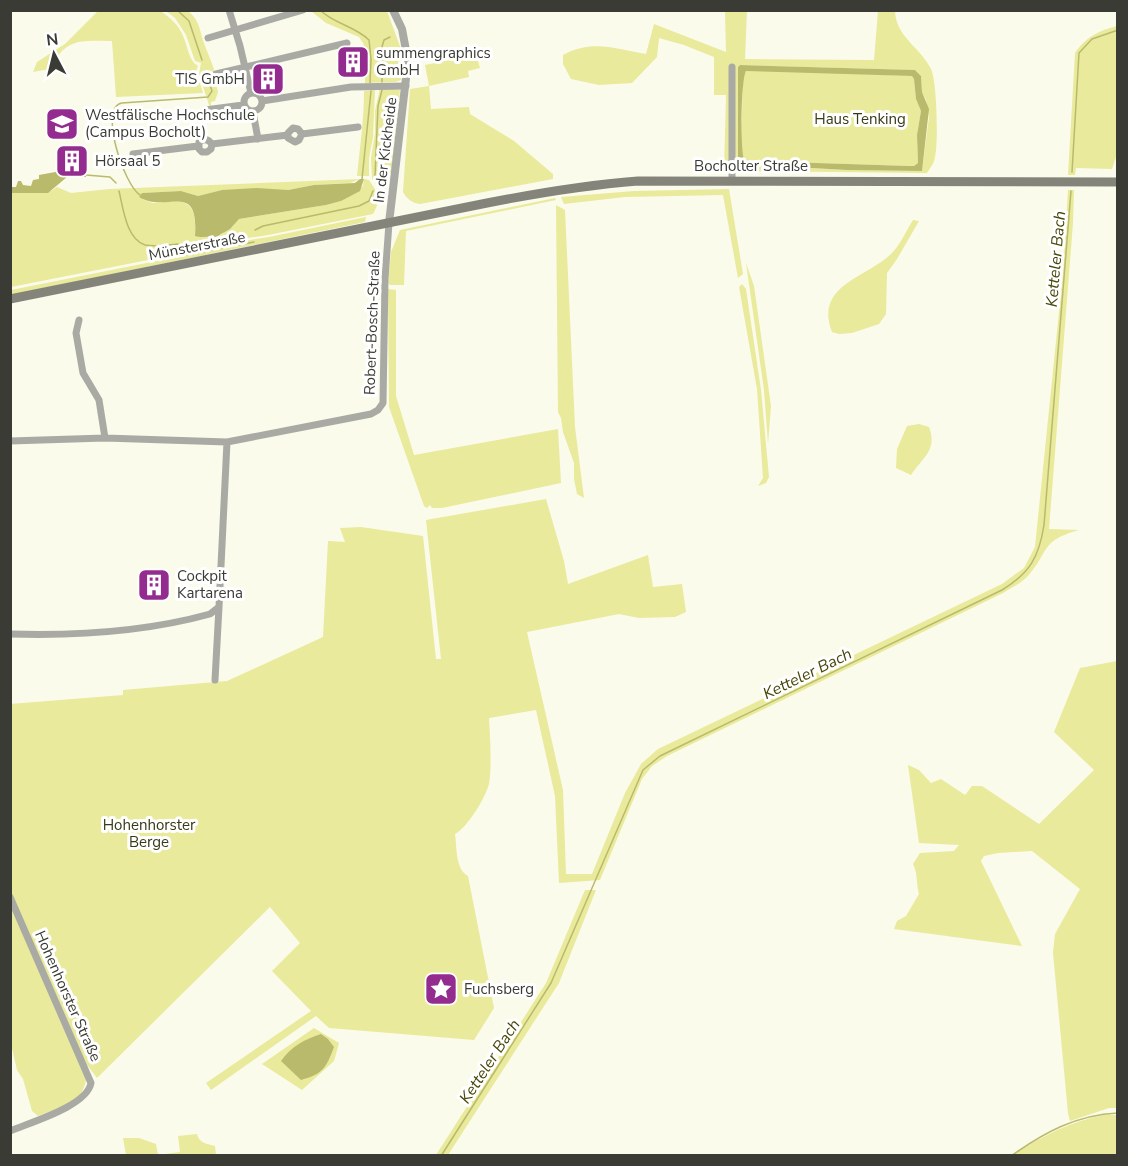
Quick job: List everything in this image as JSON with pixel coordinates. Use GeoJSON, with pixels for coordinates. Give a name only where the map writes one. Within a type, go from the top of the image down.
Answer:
{"type":"FeatureCollection","features":[{"type":"Feature","properties":{"kind":"main road","name":"Bocholter Straße"},"geometry":{"type":"LineString","coordinates":[[389,223],[562,189],[638,181],[1118,182]]}},
{"type":"Feature","properties":{"kind":"main road","name":"Münsterstraße"},"geometry":{"type":"LineString","coordinates":[[10,299],[389,223]]}},
{"type":"Feature","properties":{"kind":"street"},"geometry":{"type":"LineString","coordinates":[[229,10],[251,93]]}},
{"type":"Feature","properties":{"kind":"street"},"geometry":{"type":"LineString","coordinates":[[208,38],[303,10]]}},
{"type":"Feature","properties":{"kind":"street","name":"In der Kickheide"},"geometry":{"type":"LineString","coordinates":[[389,223],[408,64],[402,29],[393,10]]}},
{"type":"Feature","properties":{"kind":"street"},"geometry":{"type":"LineString","coordinates":[[216,74],[347,43]]}},
{"type":"Feature","properties":{"kind":"street"},"geometry":{"type":"LineString","coordinates":[[732,67],[732,181]]}},
{"type":"Feature","properties":{"kind":"street"},"geometry":{"type":"LineString","coordinates":[[262,101],[351,87],[406,86]]}},
{"type":"Feature","properties":{"kind":"street"},"geometry":{"type":"LineString","coordinates":[[251,93],[257,94],[262,101],[261,107],[254,112],[247,110],[243,105],[244,97],[251,93]]}},
{"type":"Feature","properties":{"kind":"street"},"geometry":{"type":"LineString","coordinates":[[205,110],[243,105]]}},
{"type":"Feature","properties":{"kind":"street"},"geometry":{"type":"LineString","coordinates":[[254,112],[258,139]]}},
{"type":"Feature","properties":{"kind":"street"},"geometry":{"type":"LineString","coordinates":[[133,154],[198,146],[200,151],[205,153],[211,149],[212,144],[288,135],[290,140],[295,142],[302,134],[358,127]]}},
{"type":"Feature","properties":{"kind":"street","name":"Robert-Bosch-Straße"},"geometry":{"type":"LineString","coordinates":[[10,441],[105,438],[226,442],[371,414],[378,410],[384,398],[384,279],[389,223]]}},
{"type":"Feature","properties":{"kind":"street"},"geometry":{"type":"LineString","coordinates":[[79,320],[76,333],[83,373],[99,400],[105,438]]}},
{"type":"Feature","properties":{"kind":"street"},"geometry":{"type":"LineString","coordinates":[[215,680],[226,442]]}},
{"type":"Feature","properties":{"kind":"street"},"geometry":{"type":"LineString","coordinates":[[10,634],[66,635],[143,628],[210,614],[219,607]]}},
{"type":"Feature","properties":{"kind":"street","name":"Hohenhorster Straße"},"geometry":{"type":"LineString","coordinates":[[10,897],[91,1083],[87,1091],[69,1106],[10,1131]]}},
{"type":"Feature","properties":{"kind":"green space"},"geometry":{"type":"Polygon","coordinates":[[[747,10],[745,59],[874,60],[878,11],[895,11],[896,20],[904,35],[926,61],[933,76],[936,100],[936,154],[927,173],[724,171],[726,95],[714,95],[714,57],[659,38],[657,57],[632,83],[599,85],[571,79],[563,64],[563,55],[584,47],[614,48],[646,54],[654,24],[726,52],[725,11],[747,10]],[[740,65],[738,67],[738,164],[847,170],[922,171],[929,117],[922,92],[921,76],[915,70],[740,65]]]}},
{"type":"Feature","properties":{"kind":"green space"},"geometry":{"type":"Polygon","coordinates":[[[98,11],[161,11],[174,22],[181,32],[190,57],[198,66],[196,71],[203,93],[116,97],[112,41],[75,43],[62,51],[50,69],[33,72],[37,62],[65,44],[98,11]]]}},
{"type":"Feature","properties":{"kind":"green space"},"geometry":{"type":"Polygon","coordinates":[[[166,11],[188,11],[198,24],[216,77],[218,92],[215,101],[211,102],[211,107],[199,74],[201,63],[195,61],[186,35],[175,18],[166,11]]]}},
{"type":"Feature","properties":{"kind":"green space"},"geometry":{"type":"Polygon","coordinates":[[[311,11],[387,11],[401,49],[401,80],[365,83],[365,48],[359,37],[326,23],[311,11]]]}},
{"type":"Feature","properties":{"kind":"green space"},"geometry":{"type":"Polygon","coordinates":[[[1117,26],[1117,154],[1112,169],[1076,168],[1075,175],[1068,175],[1075,53],[1093,35],[1117,26]]]}},
{"type":"Feature","properties":{"kind":"green space"},"geometry":{"type":"Polygon","coordinates":[[[465,57],[478,61],[480,68],[468,71],[469,77],[429,86],[425,65],[465,57]]]}},
{"type":"Feature","properties":{"kind":"green space","name":"Haus Tenking"},"geometry":{"type":"Polygon","coordinates":[[[746,71],[912,76],[916,99],[921,111],[917,135],[918,163],[909,166],[744,159],[741,148],[743,74],[746,71]]]}},
{"type":"Feature","properties":{"kind":"green space"},"geometry":{"type":"Polygon","coordinates":[[[429,86],[431,109],[469,107],[470,114],[514,141],[553,174],[553,179],[420,204],[406,197],[403,192],[410,89],[429,86]]]}},
{"type":"Feature","properties":{"kind":"green space"},"geometry":{"type":"Polygon","coordinates":[[[380,88],[400,90],[392,168],[386,189],[380,189],[372,179],[371,158],[375,133],[375,111],[380,88]]]}},
{"type":"Feature","properties":{"kind":"green space"},"geometry":{"type":"Polygon","coordinates":[[[375,90],[369,176],[357,176],[364,91],[375,90]]]}},
{"type":"Feature","properties":{"kind":"green space"},"geometry":{"type":"Polygon","coordinates":[[[360,179],[350,183],[314,185],[288,190],[222,190],[198,196],[181,191],[142,193],[139,197],[151,203],[177,201],[188,205],[194,214],[195,235],[201,236],[221,235],[239,219],[341,201],[363,186],[364,179],[369,180],[377,193],[378,200],[373,214],[268,235],[191,247],[153,259],[11,287],[10,193],[51,191],[57,187],[71,193],[109,189],[360,179]]]}},
{"type":"Feature","properties":{"kind":"green space"},"geometry":{"type":"Polygon","coordinates":[[[729,189],[743,274],[738,278],[723,195],[625,197],[564,204],[561,197],[634,191],[729,189]]]}},
{"type":"Feature","properties":{"kind":"green space","name":"Hohenhorster Berge"},"geometry":{"type":"Polygon","coordinates":[[[1068,190],[1074,190],[1073,223],[1049,529],[1079,530],[1057,538],[1047,548],[1027,577],[1003,593],[667,756],[652,766],[642,779],[600,880],[559,883],[555,796],[536,710],[489,718],[491,761],[489,784],[475,812],[455,834],[459,863],[468,876],[494,1008],[474,1040],[329,1028],[316,1016],[211,1090],[206,1083],[311,1011],[272,971],[300,943],[270,907],[97,1078],[81,1057],[11,892],[10,704],[123,695],[123,690],[227,681],[323,637],[328,541],[345,542],[340,528],[361,527],[423,536],[436,659],[441,659],[426,520],[546,499],[564,561],[568,584],[648,555],[653,587],[682,584],[686,612],[675,617],[639,618],[619,614],[527,632],[563,790],[566,874],[592,874],[625,793],[641,764],[658,749],[1002,584],[1024,568],[1035,547],[1063,273],[1068,190]]]}},
{"type":"Feature","properties":{"kind":"green space"},"geometry":{"type":"Polygon","coordinates":[[[555,198],[556,200],[406,231],[404,285],[388,283],[391,252],[400,230],[555,198]]]}},
{"type":"Feature","properties":{"kind":"green space"},"geometry":{"type":"Polygon","coordinates":[[[556,205],[565,210],[575,427],[584,498],[577,494],[574,463],[558,412],[556,205]]]}},
{"type":"Feature","properties":{"kind":"green space"},"geometry":{"type":"Polygon","coordinates":[[[366,217],[365,222],[11,295],[11,290],[162,260],[192,249],[269,237],[366,217]]]}},
{"type":"Feature","properties":{"kind":"green space"},"geometry":{"type":"Polygon","coordinates":[[[913,220],[919,221],[887,273],[886,314],[879,324],[852,333],[832,332],[828,316],[830,304],[836,293],[890,255],[913,220]]]}},
{"type":"Feature","properties":{"kind":"green space"},"geometry":{"type":"Polygon","coordinates":[[[746,263],[754,286],[771,406],[768,444],[764,390],[746,263]]]}},
{"type":"Feature","properties":{"kind":"green space"},"geometry":{"type":"Polygon","coordinates":[[[742,284],[746,289],[761,390],[769,477],[766,483],[758,486],[763,478],[757,389],[739,287],[742,284]]]}},
{"type":"Feature","properties":{"kind":"green space"},"geometry":{"type":"Polygon","coordinates":[[[388,289],[396,290],[396,396],[414,455],[558,429],[561,483],[442,508],[424,506],[389,407],[388,289]]]}},
{"type":"Feature","properties":{"kind":"green space"},"geometry":{"type":"Polygon","coordinates":[[[919,424],[929,427],[932,442],[928,453],[911,475],[896,468],[897,449],[907,426],[919,424]]]}},
{"type":"Feature","properties":{"kind":"green space"},"geometry":{"type":"Polygon","coordinates":[[[1117,661],[1117,1108],[1109,1108],[1070,1121],[1053,953],[1055,934],[1080,889],[1032,851],[984,856],[981,861],[1022,946],[894,929],[897,921],[906,916],[919,894],[913,864],[920,853],[954,851],[959,845],[919,843],[908,765],[919,770],[931,783],[941,779],[965,795],[972,786],[982,786],[1039,824],[1094,770],[1054,732],[1080,668],[1117,661]]]}},
{"type":"Feature","properties":{"kind":"green space"},"geometry":{"type":"Polygon","coordinates":[[[585,890],[596,890],[559,983],[448,1155],[436,1155],[546,983],[585,890]]]}},
{"type":"Feature","properties":{"kind":"green space"},"geometry":{"type":"Polygon","coordinates":[[[10,903],[87,1073],[82,1091],[77,1098],[64,1106],[38,1116],[32,1111],[23,1079],[17,1070],[11,1044],[10,903]]]}},
{"type":"Feature","properties":{"kind":"green space"},"geometry":{"type":"Polygon","coordinates":[[[314,1028],[339,1043],[334,1061],[302,1090],[262,1064],[314,1028]]]}},
{"type":"Feature","properties":{"kind":"green space"},"geometry":{"type":"Polygon","coordinates":[[[1104,1115],[1117,1115],[1117,1155],[1013,1155],[1056,1130],[1104,1115]]]}},
{"type":"Feature","properties":{"kind":"green space"},"geometry":{"type":"Polygon","coordinates":[[[197,1134],[201,1141],[215,1146],[216,1155],[158,1155],[180,1152],[178,1136],[197,1134]]]}},
{"type":"Feature","properties":{"kind":"green space"},"geometry":{"type":"Polygon","coordinates":[[[123,1138],[139,1138],[156,1144],[158,1155],[126,1155],[123,1138]]]}},
{"type":"Feature","properties":{"kind":"shaded area"},"geometry":{"type":"Polygon","coordinates":[[[740,65],[915,70],[921,76],[922,92],[929,109],[922,171],[847,170],[738,164],[738,67],[740,65]],[[746,71],[742,114],[744,159],[914,166],[918,163],[917,135],[921,111],[916,99],[912,76],[746,71]]]}},
{"type":"Feature","properties":{"kind":"shaded area"},"geometry":{"type":"Polygon","coordinates":[[[77,168],[85,171],[86,177],[67,177],[48,193],[11,193],[11,187],[16,187],[18,181],[21,181],[23,185],[31,186],[33,180],[39,179],[39,175],[77,168]]]}},
{"type":"Feature","properties":{"kind":"shaded area"},"geometry":{"type":"Polygon","coordinates":[[[364,179],[360,191],[341,201],[239,219],[230,229],[216,237],[195,236],[195,219],[192,208],[186,203],[149,201],[139,197],[142,193],[181,191],[198,196],[222,190],[257,188],[288,190],[314,185],[355,183],[364,179]]]}},
{"type":"Feature","properties":{"kind":"shaded area"},"geometry":{"type":"Polygon","coordinates":[[[321,1034],[334,1047],[331,1054],[323,1069],[301,1080],[281,1061],[298,1044],[321,1034]]]}},
{"type":"Feature","properties":{"kind":"waterway"},"geometry":{"type":"LineString","coordinates":[[177,10],[189,21],[202,60]]}},
{"type":"Feature","properties":{"kind":"waterway"},"geometry":{"type":"LineString","coordinates":[[320,10],[369,40],[370,83]]}},
{"type":"Feature","properties":{"kind":"waterway","name":"Ketteler Bach"},"geometry":{"type":"LineString","coordinates":[[1072,172],[1079,53],[1092,39],[1118,30]]}},
{"type":"Feature","properties":{"kind":"waterway"},"geometry":{"type":"LineString","coordinates":[[382,82],[382,47],[384,40],[390,37]]}},
{"type":"Feature","properties":{"kind":"waterway"},"geometry":{"type":"LineString","coordinates":[[140,195],[127,177],[116,147],[112,118],[115,108],[122,103],[208,97],[212,91],[205,71]]}},
{"type":"Feature","properties":{"kind":"waterway"},"geometry":{"type":"LineString","coordinates":[[375,177],[378,106],[382,90]]}},
{"type":"Feature","properties":{"kind":"waterway"},"geometry":{"type":"LineString","coordinates":[[362,179],[371,91]]}},
{"type":"Feature","properties":{"kind":"waterway"},"geometry":{"type":"LineString","coordinates":[[86,175],[110,177],[116,183]]}},
{"type":"Feature","properties":{"kind":"waterway"},"geometry":{"type":"LineString","coordinates":[[119,191],[126,222],[139,242],[149,246],[178,244],[182,247]]}},
{"type":"Feature","properties":{"kind":"waterway"},"geometry":{"type":"LineString","coordinates":[[255,230],[263,226],[359,206],[369,201],[373,191]]}},
{"type":"Feature","properties":{"kind":"waterway","name":"Ketteler Bach"},"geometry":{"type":"LineString","coordinates":[[441,1156],[551,983],[643,770],[660,756],[1002,590],[1020,577],[1032,563],[1044,525],[1071,191]]}},
{"type":"Feature","properties":{"kind":"waterway"},"geometry":{"type":"LineString","coordinates":[[187,255],[254,242]]}},
{"type":"Feature","properties":{"kind":"waterway"},"geometry":{"type":"LineString","coordinates":[[1011,1156],[1036,1139],[1062,1126],[1088,1117],[1118,1113]]}},
{"type":"Feature","properties":{"kind":"place","name":"summengraphics GmbH"},"geometry":{"type":"Point","coordinates":[353,62]}},
{"type":"Feature","properties":{"kind":"place","name":"TIS GmbH"},"geometry":{"type":"Point","coordinates":[268,79]}},
{"type":"Feature","properties":{"kind":"place","name":"Westfälische Hochschule (Campus Bocholt)"},"geometry":{"type":"Point","coordinates":[62,124]}},
{"type":"Feature","properties":{"kind":"place","name":"Hörsaal 5"},"geometry":{"type":"Point","coordinates":[72,161]}},
{"type":"Feature","properties":{"kind":"place","name":"Cockpit Kartarena"},"geometry":{"type":"Point","coordinates":[154,585]}},
{"type":"Feature","properties":{"kind":"place","name":"Fuchsberg"},"geometry":{"type":"Point","coordinates":[441,989]}}]}
